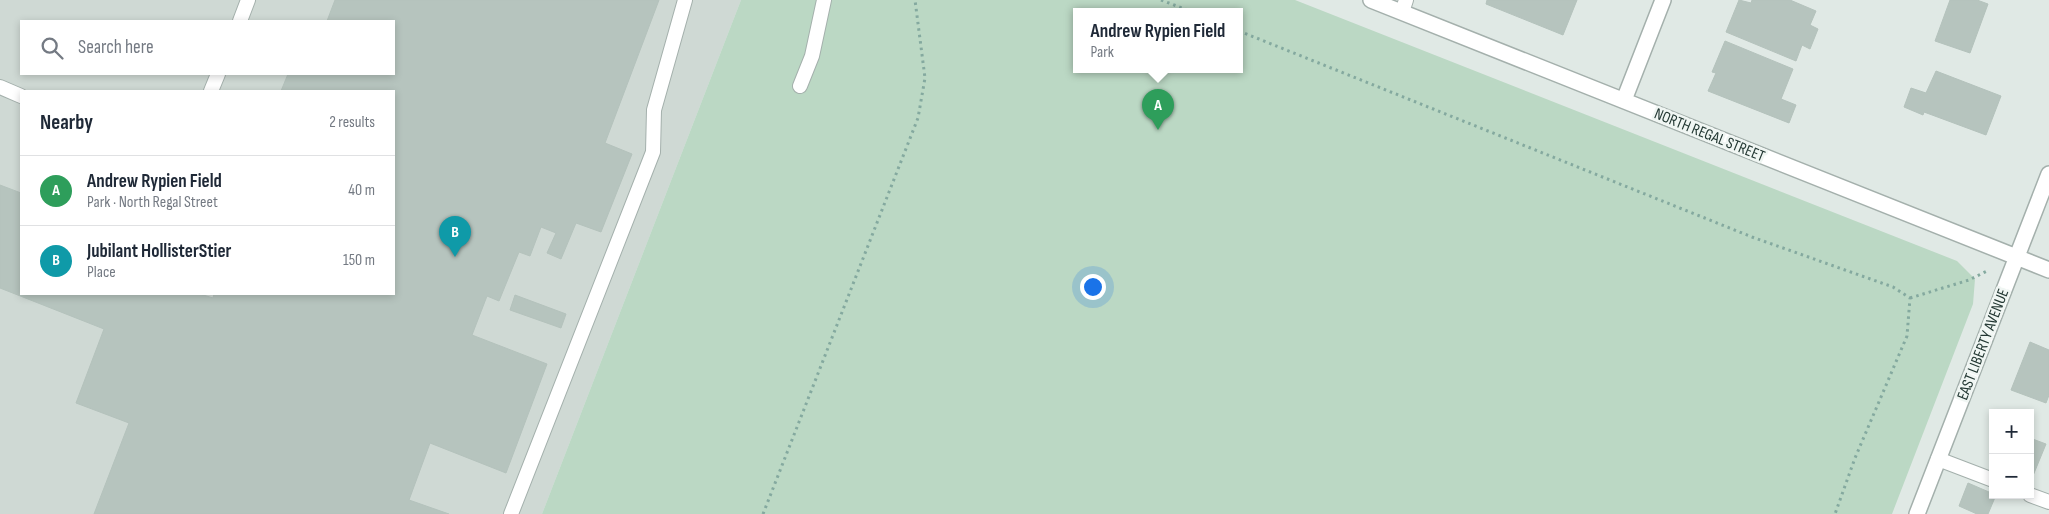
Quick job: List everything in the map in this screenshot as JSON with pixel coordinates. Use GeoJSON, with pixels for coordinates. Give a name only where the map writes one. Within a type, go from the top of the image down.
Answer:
{"type":"FeatureCollection","features":[{"type":"Feature","properties":{"kind":"street","name":"NORTH REGAL STREET"},"geometry":{"type":"LineString","coordinates":[[1371,0],[1404,6],[1624,100],[2049,270]]}},
{"type":"Feature","properties":{"kind":"street"},"geometry":{"type":"LineString","coordinates":[[1624,100],[1662,0]]}},
{"type":"Feature","properties":{"kind":"street","name":"EAST LIBERTY AVENUE"},"geometry":{"type":"LineString","coordinates":[[1917,514],[2049,174]]}},
{"type":"Feature","properties":{"kind":"lane"},"geometry":{"type":"LineString","coordinates":[[240,20],[248,0]]}},
{"type":"Feature","properties":{"kind":"lane"},"geometry":{"type":"LineString","coordinates":[[511,514],[653,152],[654,110],[686,0]]}},
{"type":"Feature","properties":{"kind":"lane"},"geometry":{"type":"LineString","coordinates":[[800,86],[812,56],[824,0]]}},
{"type":"Feature","properties":{"kind":"lane"},"geometry":{"type":"LineString","coordinates":[[211,90],[218,75]]}},
{"type":"Feature","properties":{"kind":"lane"},"geometry":{"type":"LineString","coordinates":[[0,87],[20,96]]}},
{"type":"Feature","properties":{"kind":"lane"},"geometry":{"type":"LineString","coordinates":[[1938,459],[1989,478]]}},
{"type":"Feature","properties":{"kind":"lane"},"geometry":{"type":"LineString","coordinates":[[2034,496],[2049,502]]}},
{"type":"Feature","properties":{"kind":"path"},"geometry":{"type":"LineString","coordinates":[[763,514],[918,118],[925,78],[915,0]]}},
{"type":"Feature","properties":{"kind":"path"},"geometry":{"type":"LineString","coordinates":[[1161,0],[1182,8]]}},
{"type":"Feature","properties":{"kind":"path"},"geometry":{"type":"LineString","coordinates":[[1243,33],[1752,237],[1893,288],[1910,298],[1969,280],[2016,257]]}},
{"type":"Feature","properties":{"kind":"path"},"geometry":{"type":"LineString","coordinates":[[1835,514],[1855,458],[1907,336],[1910,298]]}},
{"type":"Feature","properties":{"kind":"shaded area"},"geometry":{"type":"Polygon","coordinates":[[[0,0],[741,0],[542,514],[0,514],[0,0]]]}},
{"type":"Feature","properties":{"kind":"green space"},"geometry":{"type":"Polygon","coordinates":[[[741,0],[1295,0],[1957,261],[1975,279],[1973,304],[1892,514],[542,514],[741,0]]]}},
{"type":"Feature","properties":{"kind":"building"},"geometry":{"type":"Polygon","coordinates":[[[335,0],[659,0],[605,143],[632,154],[601,232],[576,223],[561,259],[547,253],[556,233],[541,227],[530,256],[519,252],[499,301],[487,296],[472,335],[547,364],[506,473],[430,443],[409,500],[449,514],[94,514],[129,423],[76,403],[104,329],[0,288],[0,185],[20,193],[20,295],[203,295],[213,298],[214,295],[395,295],[395,90],[281,90],[288,75],[395,75],[395,20],[327,20],[335,0]]]}},
{"type":"Feature","properties":{"kind":"building"},"geometry":{"type":"Polygon","coordinates":[[[1487,0],[1577,0],[1563,35],[1486,4],[1487,0]]]}},
{"type":"Feature","properties":{"kind":"building"},"geometry":{"type":"Polygon","coordinates":[[[1739,0],[1751,3],[1752,0],[1790,0],[1816,11],[1810,25],[1818,29],[1810,49],[1802,45],[1796,61],[1726,32],[1739,0]]]}},
{"type":"Feature","properties":{"kind":"building"},"geometry":{"type":"Polygon","coordinates":[[[1950,0],[1977,0],[1988,4],[1970,53],[1935,41],[1950,0]]]}},
{"type":"Feature","properties":{"kind":"building"},"geometry":{"type":"Polygon","coordinates":[[[1725,41],[1793,69],[1781,99],[1796,105],[1789,123],[1708,91],[1716,73],[1712,72],[1725,41]]]}},
{"type":"Feature","properties":{"kind":"building"},"geometry":{"type":"Polygon","coordinates":[[[1936,71],[2001,96],[1986,135],[1924,112],[1923,115],[1904,107],[1911,88],[1926,93],[1936,71]]]}},
{"type":"Feature","properties":{"kind":"building"},"geometry":{"type":"Polygon","coordinates":[[[515,295],[566,314],[561,328],[510,310],[515,295]]]}},
{"type":"Feature","properties":{"kind":"building"},"geometry":{"type":"Polygon","coordinates":[[[2030,342],[2049,350],[2049,395],[2046,403],[2011,390],[2030,342]]]}},
{"type":"Feature","properties":{"kind":"building"},"geometry":{"type":"Polygon","coordinates":[[[2034,440],[2046,444],[2034,473],[2034,440]]]}},
{"type":"Feature","properties":{"kind":"building"},"geometry":{"type":"Polygon","coordinates":[[[1968,483],[1989,492],[1989,499],[1994,499],[1988,514],[1977,514],[1959,506],[1968,483]]]}},
{"type":"Feature","properties":{"kind":"place","name":"Andrew Rypien Field"},"geometry":{"type":"Point","coordinates":[1158,130]}},
{"type":"Feature","properties":{"kind":"place","name":"Jubilant HollisterStier"},"geometry":{"type":"Point","coordinates":[455,257]}}]}
